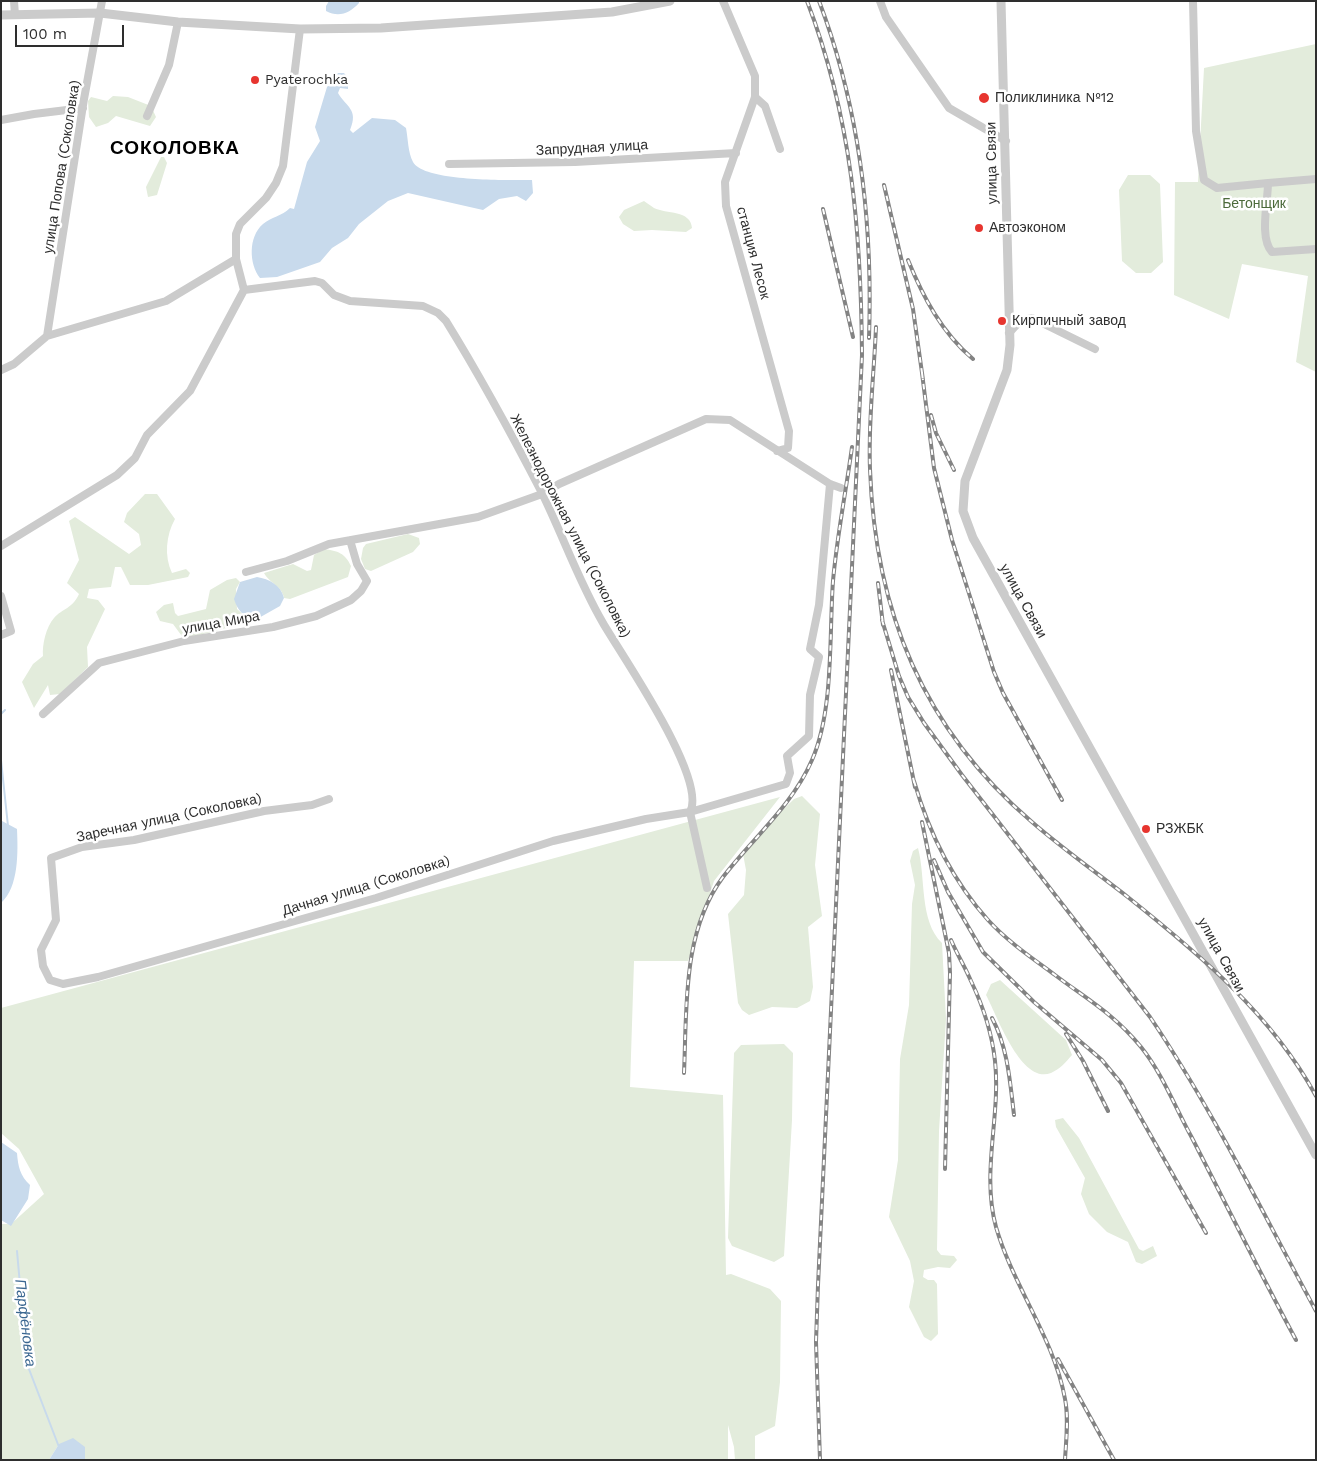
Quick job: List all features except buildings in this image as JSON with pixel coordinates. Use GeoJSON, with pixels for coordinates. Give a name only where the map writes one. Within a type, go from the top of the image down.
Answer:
{"type":"FeatureCollection","features":[{"type":"Feature","properties":{"kind":"street"},"geometry":{"type":"LineString","coordinates":[[14,1],[15,15]]}},
{"type":"Feature","properties":{"kind":"street","name":"улица Попова (Соколовка)"},"geometry":{"type":"LineString","coordinates":[[47,336],[102,1]]}},
{"type":"Feature","properties":{"kind":"street"},"geometry":{"type":"LineString","coordinates":[[1,15],[100,13],[178,22],[300,30],[381,28],[602,12],[670,1]]}},
{"type":"Feature","properties":{"kind":"street","name":"станция Лесок"},"geometry":{"type":"LineString","coordinates":[[723,1],[755,76],[755,97],[725,182],[726,206],[789,431],[788,448],[777,451]]}},
{"type":"Feature","properties":{"kind":"street"},"geometry":{"type":"LineString","coordinates":[[880,1],[886,17],[949,108],[1006,141]]}},
{"type":"Feature","properties":{"kind":"street","name":"улица Связи"},"geometry":{"type":"LineString","coordinates":[[1000,1],[1006,141],[1010,333],[1007,370],[965,481],[962,511],[977,546],[1316,1155]]}},
{"type":"Feature","properties":{"kind":"street"},"geometry":{"type":"LineString","coordinates":[[1193,1],[1196,131],[1204,180],[1207,184],[1217,188],[1316,179]]}},
{"type":"Feature","properties":{"kind":"street"},"geometry":{"type":"LineString","coordinates":[[147,116],[169,65],[178,22]]}},
{"type":"Feature","properties":{"kind":"street"},"geometry":{"type":"LineString","coordinates":[[1,546],[117,475],[135,458],[147,435],[190,391],[244,290],[236,259],[236,234],[240,224],[266,198],[276,184],[283,166],[300,30]]}},
{"type":"Feature","properties":{"kind":"street"},"geometry":{"type":"LineString","coordinates":[[755,97],[765,106],[780,149]]}},
{"type":"Feature","properties":{"kind":"street"},"geometry":{"type":"LineString","coordinates":[[1,120],[83,108]]}},
{"type":"Feature","properties":{"kind":"street","name":"Запрудная улица"},"geometry":{"type":"LineString","coordinates":[[449,164],[575,162],[736,152]]}},
{"type":"Feature","properties":{"kind":"street"},"geometry":{"type":"LineString","coordinates":[[1268,183],[1265,234],[1268,248],[1272,252],[1316,249]]}},
{"type":"Feature","properties":{"kind":"street"},"geometry":{"type":"LineString","coordinates":[[1,370],[14,364],[47,336],[166,301],[236,259]]}},
{"type":"Feature","properties":{"kind":"street","name":"Железнодорожная улица (Соколовка)"},"geometry":{"type":"LineString","coordinates":[[244,290],[316,281],[322,283],[334,294],[350,301],[423,306],[438,313],[454,335],[542,494],[602,621],[659,715],[682,759],[691,786],[693,806],[690,812],[708,888]]}},
{"type":"Feature","properties":{"kind":"street"},"geometry":{"type":"LineString","coordinates":[[1010,333],[1020,321],[1032,318],[1095,349]]}},
{"type":"Feature","properties":{"kind":"street"},"geometry":{"type":"LineString","coordinates":[[246,572],[287,561],[329,544],[478,517],[542,494],[559,484],[706,419],[730,420],[830,484],[841,488]]}},
{"type":"Feature","properties":{"kind":"street","name":"Дачная улица (Соколовка)"},"geometry":{"type":"LineString","coordinates":[[50,980],[63,984],[98,977],[376,898],[553,841],[646,819],[690,812],[786,784],[790,773],[787,756],[809,736],[810,695],[819,657],[810,649],[819,605],[830,484]]}},
{"type":"Feature","properties":{"kind":"street","name":"улица Мира"},"geometry":{"type":"LineString","coordinates":[[43,714],[99,663],[184,641],[273,627],[316,616],[351,600],[361,591],[367,581],[357,564],[350,540]]}},
{"type":"Feature","properties":{"kind":"street"},"geometry":{"type":"LineString","coordinates":[[1,596],[11,631],[1,635]]}},
{"type":"Feature","properties":{"kind":"street","name":"Заречная улица (Соколовка)"},"geometry":{"type":"LineString","coordinates":[[50,980],[43,966],[41,950],[56,920],[51,858],[82,847],[134,840],[264,811],[312,805],[329,799]]}},
{"type":"Feature","properties":{"kind":"green space","name":"Бетонщик"},"geometry":{"type":"Polygon","coordinates":[[[1316,44],[1316,372],[1296,362],[1308,276],[1242,264],[1229,319],[1174,295],[1175,182],[1198,182],[1204,68],[1316,44]]]}},
{"type":"Feature","properties":{"kind":"green space"},"geometry":{"type":"Polygon","coordinates":[[[113,96],[128,97],[151,106],[156,117],[150,126],[116,116],[108,123],[96,127],[89,117],[88,101],[91,97],[107,101],[113,96]]]}},
{"type":"Feature","properties":{"kind":"green space"},"geometry":{"type":"Polygon","coordinates":[[[161,157],[164,157],[167,163],[157,195],[148,197],[146,187],[161,157]]]}},
{"type":"Feature","properties":{"kind":"green space"},"geometry":{"type":"Polygon","coordinates":[[[1128,175],[1150,175],[1160,184],[1163,262],[1151,273],[1136,273],[1122,261],[1119,190],[1128,175]]]}},
{"type":"Feature","properties":{"kind":"green space"},"geometry":{"type":"Polygon","coordinates":[[[644,201],[659,210],[683,215],[691,222],[692,228],[686,232],[634,231],[623,224],[619,217],[624,210],[644,201]]]}},
{"type":"Feature","properties":{"kind":"green space"},"geometry":{"type":"Polygon","coordinates":[[[145,494],[157,494],[175,519],[167,546],[169,566],[172,573],[186,569],[190,573],[188,577],[148,585],[130,585],[121,567],[115,567],[111,587],[89,589],[87,598],[98,600],[105,609],[87,647],[88,667],[60,694],[50,695],[48,685],[34,708],[22,682],[33,664],[43,656],[45,636],[51,622],[73,603],[79,594],[67,583],[79,560],[69,521],[75,517],[129,554],[141,545],[139,534],[124,522],[127,513],[145,494]]]}},
{"type":"Feature","properties":{"kind":"green space"},"geometry":{"type":"Polygon","coordinates":[[[408,534],[419,538],[420,544],[413,552],[371,571],[365,569],[361,559],[363,548],[366,544],[408,534]]]}},
{"type":"Feature","properties":{"kind":"green space"},"geometry":{"type":"Polygon","coordinates":[[[324,549],[344,555],[351,566],[348,577],[290,599],[284,598],[281,591],[264,573],[293,564],[307,571],[311,570],[314,555],[324,549]]]}},
{"type":"Feature","properties":{"kind":"green space"},"geometry":{"type":"Polygon","coordinates":[[[236,578],[240,582],[236,589],[237,609],[246,617],[234,626],[184,639],[173,624],[160,621],[156,612],[164,605],[173,603],[175,613],[178,616],[206,609],[210,590],[227,580],[236,578]]]}},
{"type":"Feature","properties":{"kind":"green space"},"geometry":{"type":"Polygon","coordinates":[[[802,796],[820,814],[815,865],[822,916],[808,927],[813,987],[810,1001],[797,1008],[772,1007],[749,1015],[742,1010],[738,1003],[728,914],[744,895],[746,870],[743,854],[754,838],[794,799],[802,796]]]}},
{"type":"Feature","properties":{"kind":"green space"},"geometry":{"type":"Polygon","coordinates":[[[780,797],[714,881],[688,961],[634,961],[630,1087],[723,1095],[726,1275],[731,1274],[770,1289],[781,1301],[780,1382],[775,1426],[755,1436],[755,1460],[735,1460],[734,1447],[728,1425],[728,1460],[85,1460],[84,1447],[59,1444],[49,1460],[1,1460],[1,1224],[11,1224],[44,1194],[19,1149],[1,1133],[1,1008],[780,797]]]}},
{"type":"Feature","properties":{"kind":"green space"},"geometry":{"type":"Polygon","coordinates":[[[918,848],[926,911],[935,934],[942,943],[946,1019],[939,1131],[937,1250],[941,1255],[954,1256],[957,1260],[950,1268],[938,1267],[924,1270],[923,1277],[928,1280],[934,1280],[937,1284],[938,1334],[931,1341],[924,1337],[909,1307],[914,1281],[910,1261],[889,1217],[898,1160],[900,1059],[909,1005],[912,904],[915,885],[910,861],[913,851],[918,848]]]}},
{"type":"Feature","properties":{"kind":"green space"},"geometry":{"type":"Polygon","coordinates":[[[1000,980],[1066,1040],[1072,1055],[1063,1065],[1051,1073],[1040,1074],[1030,1069],[1020,1059],[1003,1032],[986,995],[991,984],[1000,980]]]}},
{"type":"Feature","properties":{"kind":"green space"},"geometry":{"type":"Polygon","coordinates":[[[784,1044],[793,1053],[792,1120],[784,1256],[774,1262],[732,1246],[728,1238],[734,1053],[741,1045],[784,1044]]]}},
{"type":"Feature","properties":{"kind":"green space"},"geometry":{"type":"Polygon","coordinates":[[[1063,1118],[1079,1138],[1139,1249],[1143,1251],[1153,1246],[1157,1256],[1142,1264],[1136,1262],[1128,1242],[1107,1232],[1089,1214],[1081,1194],[1085,1178],[1056,1127],[1055,1120],[1063,1118]]]}},
{"type":"Feature","properties":{"kind":"water"},"geometry":{"type":"Polygon","coordinates":[[[329,1],[359,1],[359,3],[348,12],[335,14],[326,11],[329,1]]]}},
{"type":"Feature","properties":{"kind":"water"},"geometry":{"type":"Polygon","coordinates":[[[338,73],[344,73],[348,78],[348,89],[340,88],[338,93],[352,113],[350,130],[353,133],[372,118],[395,120],[406,128],[411,158],[420,169],[449,176],[487,180],[532,180],[533,193],[526,201],[517,196],[499,199],[483,210],[408,193],[388,201],[359,224],[348,238],[332,248],[320,262],[277,277],[260,278],[252,258],[255,236],[263,224],[290,208],[294,209],[307,162],[320,141],[315,127],[327,87],[338,73]]]}},
{"type":"Feature","properties":{"kind":"water"},"geometry":{"type":"Polygon","coordinates":[[[257,577],[274,583],[284,598],[280,606],[257,619],[242,613],[234,599],[240,582],[257,577]]]}},
{"type":"Feature","properties":{"kind":"water"},"geometry":{"type":"Polygon","coordinates":[[[2,821],[17,829],[17,848],[14,879],[7,896],[1,903],[2,821]]]}},
{"type":"Feature","properties":{"kind":"water"},"geometry":{"type":"Polygon","coordinates":[[[1,1142],[17,1153],[20,1170],[30,1185],[28,1199],[11,1226],[1,1220],[1,1142]]]}},
{"type":"Feature","properties":{"kind":"water"},"geometry":{"type":"Polygon","coordinates":[[[73,1438],[85,1447],[85,1460],[49,1460],[59,1444],[73,1438]]]}},
{"type":"Feature","properties":{"kind":"waterway","name":"Парфёновка"},"geometry":{"type":"LineString","coordinates":[[1,714],[5,710]]}},
{"type":"Feature","properties":{"kind":"waterway","name":"Парфёновка"},"geometry":{"type":"LineString","coordinates":[[1,760],[8,826]]}},
{"type":"Feature","properties":{"kind":"waterway","name":"Парфёновка"},"geometry":{"type":"LineString","coordinates":[[17,1251],[27,1364],[59,1447]]}},
{"type":"Feature","properties":{"kind":"railway"},"geometry":{"type":"LineString","coordinates":[[807,1],[834,88],[851,176],[859,264],[862,355],[818,1285],[816,1342],[820,1460]]}},
{"type":"Feature","properties":{"kind":"railway"},"geometry":{"type":"LineString","coordinates":[[819,1],[845,83],[861,167],[869,252],[869,338]]}},
{"type":"Feature","properties":{"kind":"railway"},"geometry":{"type":"LineString","coordinates":[[884,185],[913,309],[923,380]]}},
{"type":"Feature","properties":{"kind":"railway"},"geometry":{"type":"LineString","coordinates":[[823,209],[853,337]]}},
{"type":"Feature","properties":{"kind":"railway"},"geometry":{"type":"LineString","coordinates":[[908,260],[934,314],[952,338],[973,359]]}},
{"type":"Feature","properties":{"kind":"railway"},"geometry":{"type":"LineString","coordinates":[[876,327],[870,416],[870,469],[874,521],[882,571],[895,619],[912,664],[934,707],[961,748],[994,786],[1032,822],[1182,941],[1232,988],[1278,1039],[1316,1096]]}},
{"type":"Feature","properties":{"kind":"railway"},"geometry":{"type":"LineString","coordinates":[[922,373],[934,468],[952,540],[994,672],[1003,693],[1062,800]]}},
{"type":"Feature","properties":{"kind":"railway"},"geometry":{"type":"LineString","coordinates":[[931,415],[936,433],[954,470]]}},
{"type":"Feature","properties":{"kind":"railway"},"geometry":{"type":"LineString","coordinates":[[684,1073],[689,971],[693,946],[700,922],[710,899],[723,877],[783,807],[804,777],[819,740],[827,696],[833,581],[852,447]]}},
{"type":"Feature","properties":{"kind":"railway"},"geometry":{"type":"LineString","coordinates":[[878,583],[883,625]]}},
{"type":"Feature","properties":{"kind":"railway"},"geometry":{"type":"LineString","coordinates":[[882,620],[899,676],[908,697],[924,723],[962,775],[1150,1017],[1216,1125],[1316,1311]]}},
{"type":"Feature","properties":{"kind":"railway"},"geometry":{"type":"LineString","coordinates":[[891,670],[915,787]]}},
{"type":"Feature","properties":{"kind":"railway"},"geometry":{"type":"LineString","coordinates":[[914,781],[927,819],[943,855],[975,905],[1003,935],[1020,949],[1111,1016],[1131,1035],[1149,1057],[1168,1090],[1296,1340]]}},
{"type":"Feature","properties":{"kind":"railway"},"geometry":{"type":"LineString","coordinates":[[922,822],[949,953],[945,1169]]}},
{"type":"Feature","properties":{"kind":"railway"},"geometry":{"type":"LineString","coordinates":[[934,860],[948,892],[983,952],[1034,1002],[1102,1060],[1121,1083],[1206,1233]]}},
{"type":"Feature","properties":{"kind":"railway"},"geometry":{"type":"LineString","coordinates":[[951,940],[979,1000],[992,1040],[996,1082],[990,1186],[992,1206],[1003,1249],[1043,1333],[1060,1377],[1067,1414],[1065,1460]]}},
{"type":"Feature","properties":{"kind":"railway"},"geometry":{"type":"LineString","coordinates":[[992,1018],[1005,1053],[1014,1115]]}},
{"type":"Feature","properties":{"kind":"railway"},"geometry":{"type":"LineString","coordinates":[[1066,1034],[1083,1061],[1108,1111]]}},
{"type":"Feature","properties":{"kind":"railway"},"geometry":{"type":"LineString","coordinates":[[1058,1359],[1114,1460]]}},
{"type":"Feature","properties":{"kind":"place","name":"Pyaterochka"},"geometry":{"type":"Point","coordinates":[255,80]}},
{"type":"Feature","properties":{"kind":"place","name":"Поликлиника №12"},"geometry":{"type":"Point","coordinates":[984,98]}},
{"type":"Feature","properties":{"kind":"place","name":"Автоэконом"},"geometry":{"type":"Point","coordinates":[979,228]}},
{"type":"Feature","properties":{"kind":"place","name":"Кирпичный завод"},"geometry":{"type":"Point","coordinates":[1002,321]}},
{"type":"Feature","properties":{"kind":"place","name":"РЗЖБК"},"geometry":{"type":"Point","coordinates":[1146,829]}},
{"type":"Feature","properties":{"kind":"district","name":"СОКОЛОВКА"},"geometry":{"type":"Point","coordinates":[175,148]}}]}
